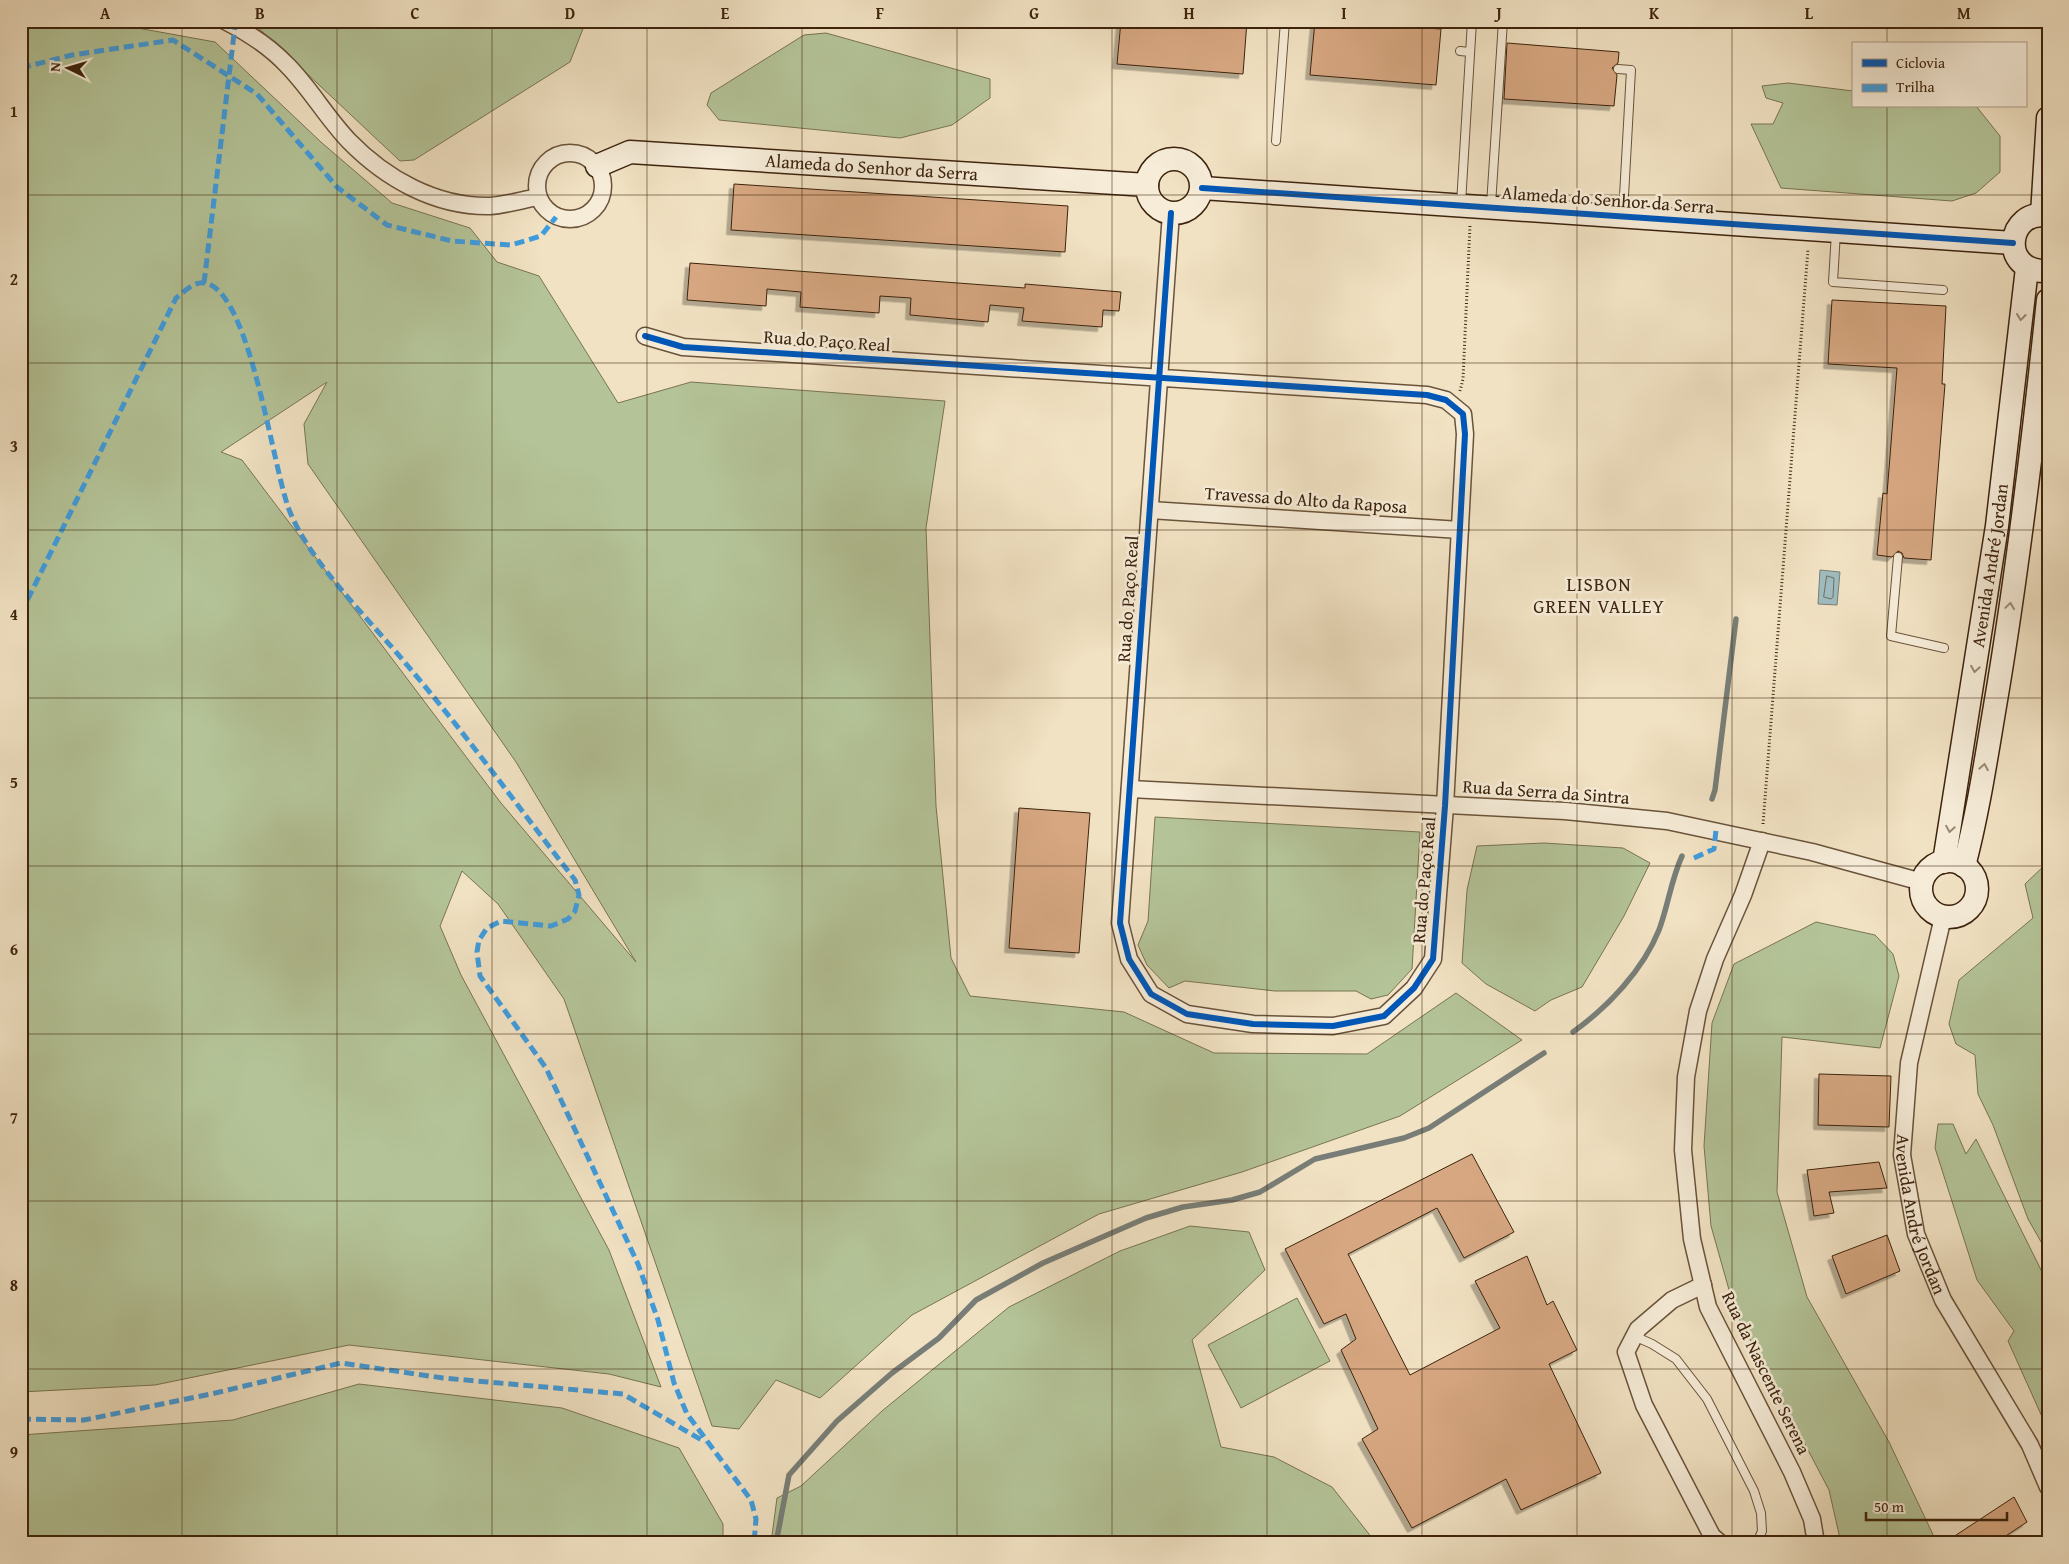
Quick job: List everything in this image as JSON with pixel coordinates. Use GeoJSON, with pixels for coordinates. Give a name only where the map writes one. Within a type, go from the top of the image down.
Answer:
{"type":"FeatureCollection","features":[{"type":"Feature","properties":{"kind":"street"},"geometry":{"type":"LineString","coordinates":[[225,21],[261,44],[286,64],[349,141],[384,171],[415,191],[455,204],[490,206],[538,198]]}},
{"type":"Feature","properties":{"kind":"street"},"geometry":{"type":"LineString","coordinates":[[2037,270],[2019,262],[2014,252],[2013,242],[2015,232],[2022,223],[2031,217],[2045,216],[2048,118]]}},
{"type":"Feature","properties":{"kind":"street","name":"Alameda do Senhor da Serra"},"geometry":{"type":"LineString","coordinates":[[597,166],[630,152],[1147,185]]}},
{"type":"Feature","properties":{"kind":"street"},"geometry":{"type":"LineString","coordinates":[[574,153],[587,157],[597,166],[602,177],[603,189],[600,201],[593,211],[583,217],[570,220],[556,217],[545,209],[538,198],[536,184],[540,171],[548,160],[554,157],[574,153]]}},
{"type":"Feature","properties":{"kind":"street"},"geometry":{"type":"LineString","coordinates":[[1176,159],[1186,162],[1195,168],[1202,188],[1199,199],[1192,208],[1182,213],[1171,213],[1161,210],[1154,204],[1149,195],[1147,185],[1150,174],[1156,166],[1166,160],[1176,159]]}},
{"type":"Feature","properties":{"kind":"street","name":"Alameda do Senhor da Serra"},"geometry":{"type":"LineString","coordinates":[[1202,188],[2013,242]]}},
{"type":"Feature","properties":{"kind":"street","name":"Rua do Paço Real"},"geometry":{"type":"LineString","coordinates":[[645,336],[683,347],[1159,377],[1426,395],[1446,400],[1463,414],[1465,434],[1445,806],[1432,959],[1414,988],[1384,1016],[1333,1026],[1253,1024],[1187,1014],[1151,994],[1129,959],[1120,923],[1130,789],[1159,377],[1171,213]]}},
{"type":"Feature","properties":{"kind":"street","name":"Avenida André Jordan"},"geometry":{"type":"LineString","coordinates":[[1954,864],[1997,526],[2037,270]]}},
{"type":"Feature","properties":{"kind":"street","name":"Avenida André Jordan"},"geometry":{"type":"LineString","coordinates":[[1954,864],[1974,828],[2003,658],[2032,448],[2048,300]]}},
{"type":"Feature","properties":{"kind":"street","name":"Travessa do Alto da Raposa"},"geometry":{"type":"LineString","coordinates":[[1150,510],[1460,530]]}},
{"type":"Feature","properties":{"kind":"street","name":"Rua da Serra da Sintra"},"geometry":{"type":"LineString","coordinates":[[1130,789],[1565,811],[1667,821],[1762,841],[1922,882]]}},
{"type":"Feature","properties":{"kind":"street","name":"Rua da Nascente Serena"},"geometry":{"type":"LineString","coordinates":[[1762,841],[1743,895],[1715,959],[1698,1011],[1686,1076],[1683,1150],[1692,1239],[1708,1307],[1792,1472],[1812,1519],[1816,1543]]}},
{"type":"Feature","properties":{"kind":"street"},"geometry":{"type":"LineString","coordinates":[[1954,864],[1972,874],[1977,884],[1972,906],[1964,913],[1954,917],[1943,917],[1932,912],[1925,904],[1921,893],[1922,882],[1926,872],[1934,865],[1954,864]]}},
{"type":"Feature","properties":{"kind":"street","name":"Avenida André Jordan"},"geometry":{"type":"LineString","coordinates":[[1943,917],[1909,1064],[1902,1155],[1916,1234],[1944,1300],[2030,1445],[2048,1487]]}},
{"type":"Feature","properties":{"kind":"street"},"geometry":{"type":"LineString","coordinates":[[1703,1285],[1672,1300],[1638,1329],[1626,1352],[1644,1405],[1712,1536],[1720,1543]]}},
{"type":"Feature","properties":{"kind":"lane"},"geometry":{"type":"LineString","coordinates":[[1276,141],[1286,21]]}},
{"type":"Feature","properties":{"kind":"lane"},"geometry":{"type":"LineString","coordinates":[[1472,21],[1470,52],[1474,206]]}},
{"type":"Feature","properties":{"kind":"lane"},"geometry":{"type":"LineString","coordinates":[[1474,206],[1503,21]]}},
{"type":"Feature","properties":{"kind":"lane"},"geometry":{"type":"LineString","coordinates":[[1460,51],[1470,52]]}},
{"type":"Feature","properties":{"kind":"lane"},"geometry":{"type":"LineString","coordinates":[[1618,69],[1631,70],[1622,216]]}},
{"type":"Feature","properties":{"kind":"lane"},"geometry":{"type":"LineString","coordinates":[[1836,230],[1833,282],[1943,290]]}},
{"type":"Feature","properties":{"kind":"lane"},"geometry":{"type":"LineString","coordinates":[[1898,557],[1890,636],[1944,648]]}},
{"type":"Feature","properties":{"kind":"lane"},"geometry":{"type":"LineString","coordinates":[[1634,1336],[1652,1344],[1676,1359],[1707,1399],[1754,1491],[1761,1512],[1762,1531],[1757,1543]]}},
{"type":"Feature","properties":{"kind":"path"},"geometry":{"type":"LineString","coordinates":[[1456,408],[1463,379],[1474,206]]}},
{"type":"Feature","properties":{"kind":"path"},"geometry":{"type":"LineString","coordinates":[[1762,841],[1809,229]]}},
{"type":"Feature","properties":{"kind":"green space"},"geometry":{"type":"Polygon","coordinates":[[[21,21],[99,21],[215,42],[322,143],[392,203],[470,228],[497,262],[539,276],[618,403],[691,382],[945,401],[926,528],[936,806],[951,958],[970,996],[1124,1012],[1214,1053],[1367,1054],[1456,993],[1522,1040],[1400,1116],[1242,1172],[1099,1214],[912,1315],[820,1398],[776,1380],[739,1429],[712,1426],[564,999],[498,904],[462,871],[440,926],[461,975],[609,1250],[661,1387],[609,1374],[349,1345],[155,1385],[21,1392],[21,21]],[[327,382],[221,452],[242,460],[501,803],[636,962],[516,762],[308,464],[304,424],[327,382]]]}},
{"type":"Feature","properties":{"kind":"green space"},"geometry":{"type":"Polygon","coordinates":[[[251,21],[586,21],[570,62],[414,160],[400,161],[251,21]]]}},
{"type":"Feature","properties":{"kind":"green space"},"geometry":{"type":"Polygon","coordinates":[[[826,33],[990,79],[990,98],[952,125],[900,138],[719,120],[707,105],[711,93],[804,35],[826,33]]]}},
{"type":"Feature","properties":{"kind":"green space"},"geometry":{"type":"Polygon","coordinates":[[[1788,83],[1852,91],[1852,108],[1978,108],[2000,136],[2000,172],[1976,193],[1952,201],[1781,188],[1751,124],[1773,124],[1783,103],[1766,98],[1762,86],[1788,83]]]}},
{"type":"Feature","properties":{"kind":"green space"},"geometry":{"type":"Polygon","coordinates":[[[1155,817],[1420,832],[1412,969],[1388,995],[1371,999],[1356,991],[1275,991],[1185,981],[1169,988],[1147,965],[1138,945],[1148,921],[1155,817]]]}},
{"type":"Feature","properties":{"kind":"green space"},"geometry":{"type":"Polygon","coordinates":[[[1544,843],[1623,848],[1650,863],[1624,916],[1582,987],[1551,1000],[1535,1011],[1486,984],[1462,963],[1467,890],[1477,846],[1544,843]]]}},
{"type":"Feature","properties":{"kind":"green space"},"geometry":{"type":"Polygon","coordinates":[[[2048,862],[2048,1254],[2028,1219],[1993,1125],[1978,1094],[1975,1055],[1956,1044],[1949,1024],[1959,980],[2033,918],[2025,884],[2048,862]]]}},
{"type":"Feature","properties":{"kind":"green space"},"geometry":{"type":"Polygon","coordinates":[[[1816,922],[1875,935],[1893,954],[1899,976],[1880,1048],[1782,1037],[1777,1192],[1807,1297],[1889,1442],[1937,1543],[1841,1543],[1829,1490],[1735,1311],[1711,1226],[1704,1146],[1712,1023],[1734,964],[1816,922]]]}},
{"type":"Feature","properties":{"kind":"green space"},"geometry":{"type":"Polygon","coordinates":[[[1938,1124],[1953,1124],[1966,1154],[1976,1139],[2048,1284],[2048,1430],[2008,1341],[2014,1331],[1977,1280],[1935,1148],[1938,1124]]]}},
{"type":"Feature","properties":{"kind":"green space"},"geometry":{"type":"Polygon","coordinates":[[[1190,1226],[1249,1232],[1265,1270],[1192,1340],[1221,1447],[1274,1457],[1332,1487],[1376,1543],[771,1543],[777,1498],[801,1486],[882,1411],[1009,1307],[1120,1251],[1190,1226]]]}},
{"type":"Feature","properties":{"kind":"green space"},"geometry":{"type":"Polygon","coordinates":[[[1297,1298],[1330,1361],[1241,1408],[1208,1345],[1297,1298]]]}},
{"type":"Feature","properties":{"kind":"green space"},"geometry":{"type":"Polygon","coordinates":[[[359,1384],[562,1408],[679,1448],[723,1524],[723,1543],[21,1543],[21,1435],[233,1420],[359,1384]]]}},
{"type":"Feature","properties":{"kind":"water"},"geometry":{"type":"Polygon","coordinates":[[[1820,570],[1840,572],[1837,605],[1818,604],[1820,570]]]}},
{"type":"Feature","properties":{"kind":"building"},"geometry":{"type":"Polygon","coordinates":[[[1121,21],[1247,21],[1243,74],[1117,64],[1121,21]]]}},
{"type":"Feature","properties":{"kind":"building"},"geometry":{"type":"Polygon","coordinates":[[[1315,21],[1441,29],[1436,85],[1310,75],[1315,21]]]}},
{"type":"Feature","properties":{"kind":"building"},"geometry":{"type":"Polygon","coordinates":[[[1507,43],[1619,52],[1618,63],[1612,68],[1617,75],[1614,106],[1504,99],[1507,43]]]}},
{"type":"Feature","properties":{"kind":"building"},"geometry":{"type":"Polygon","coordinates":[[[734,184],[1068,206],[1065,252],[731,230],[734,184]]]}},
{"type":"Feature","properties":{"kind":"building"},"geometry":{"type":"Polygon","coordinates":[[[690,263],[1025,288],[1025,284],[1121,292],[1119,311],[1103,310],[1102,327],[1022,321],[1024,308],[990,305],[988,322],[910,315],[911,298],[880,296],[879,313],[800,307],[801,292],[767,289],[766,306],[687,300],[690,263]]]}},
{"type":"Feature","properties":{"kind":"building"},"geometry":{"type":"Polygon","coordinates":[[[1832,300],[1946,306],[1942,384],[1945,384],[1931,560],[1904,558],[1902,553],[1898,551],[1892,557],[1877,555],[1883,493],[1887,494],[1897,368],[1828,364],[1832,300]]]}},
{"type":"Feature","properties":{"kind":"building"},"geometry":{"type":"Polygon","coordinates":[[[1019,808],[1090,813],[1079,953],[1009,948],[1019,808]]]}},
{"type":"Feature","properties":{"kind":"building"},"geometry":{"type":"Polygon","coordinates":[[[1819,1074],[1891,1076],[1889,1127],[1818,1125],[1819,1074]]]}},
{"type":"Feature","properties":{"kind":"building"},"geometry":{"type":"Polygon","coordinates":[[[1472,1154],[1514,1232],[1464,1258],[1437,1208],[1348,1254],[1410,1375],[1500,1328],[1475,1281],[1527,1256],[1547,1305],[1553,1301],[1577,1350],[1549,1364],[1601,1473],[1521,1510],[1506,1479],[1412,1528],[1362,1439],[1378,1429],[1341,1350],[1356,1339],[1346,1314],[1324,1324],[1285,1249],[1472,1154]]]}},
{"type":"Feature","properties":{"kind":"building"},"geometry":{"type":"Polygon","coordinates":[[[1879,1162],[1887,1188],[1829,1192],[1834,1213],[1814,1216],[1807,1170],[1879,1162]]]}},
{"type":"Feature","properties":{"kind":"building"},"geometry":{"type":"Polygon","coordinates":[[[1887,1235],[1900,1271],[1846,1294],[1832,1256],[1887,1235]]]}},
{"type":"Feature","properties":{"kind":"building"},"geometry":{"type":"Polygon","coordinates":[[[2014,1497],[2027,1522],[1995,1543],[1944,1543],[2014,1497]]]}},
{"type":"Feature","properties":{"kind":"waterway"},"geometry":{"type":"LineString","coordinates":[[1712,799],[1715,790],[1736,619]]}},
{"type":"Feature","properties":{"kind":"waterway"},"geometry":{"type":"LineString","coordinates":[[1573,1032],[1599,1011],[1623,987],[1644,959],[1659,930],[1682,856]]}},
{"type":"Feature","properties":{"kind":"waterway"},"geometry":{"type":"LineString","coordinates":[[776,1543],[789,1475],[837,1421],[892,1373],[939,1338],[976,1300],[1043,1263],[1146,1218],[1183,1207],[1232,1200],[1260,1192],[1315,1159],[1404,1138],[1429,1128],[1544,1053]]}},
{"type":"Feature","properties":{"kind":"marked path"},"geometry":{"type":"LineString","coordinates":[[204,283],[235,26]]}},
{"type":"Feature","properties":{"kind":"marked path"},"geometry":{"type":"LineString","coordinates":[[21,68],[72,55],[173,40],[257,94],[337,187],[387,225],[452,241],[511,245],[541,236],[556,217]]}},
{"type":"Feature","properties":{"kind":"marked path"},"geometry":{"type":"LineString","coordinates":[[21,613],[176,298],[193,285],[205,283],[221,293],[235,317],[248,348],[283,491],[290,512],[312,552],[343,592],[407,665],[450,718],[575,880],[579,895],[575,911],[568,919],[551,926],[501,921],[487,928],[479,940],[477,952],[480,976],[546,1068],[638,1264],[658,1320],[674,1383],[687,1414],[751,1500],[756,1519],[754,1543]]}},
{"type":"Feature","properties":{"kind":"marked path"},"geometry":{"type":"LineString","coordinates":[[1694,858],[1714,849],[1716,830]]}},
{"type":"Feature","properties":{"kind":"marked path"},"geometry":{"type":"LineString","coordinates":[[21,1419],[84,1420],[211,1394],[341,1363],[443,1378],[623,1394],[705,1442]]}},
{"type":"Feature","properties":{"kind":"cycle path"},"geometry":{"type":"LineString","coordinates":[[1202,188],[2013,243]]}},
{"type":"Feature","properties":{"kind":"cycle path"},"geometry":{"type":"LineString","coordinates":[[645,336],[683,347],[1427,395],[1446,400],[1463,414],[1465,434],[1445,806],[1433,959],[1414,988],[1384,1016],[1333,1026],[1253,1024],[1187,1014],[1151,994],[1129,959],[1120,923],[1171,213]]}},
{"type":"Feature","properties":{"kind":"district","name":"LISBON GREEN VALLEY"},"geometry":{"type":"Point","coordinates":[1599,595]}}]}
